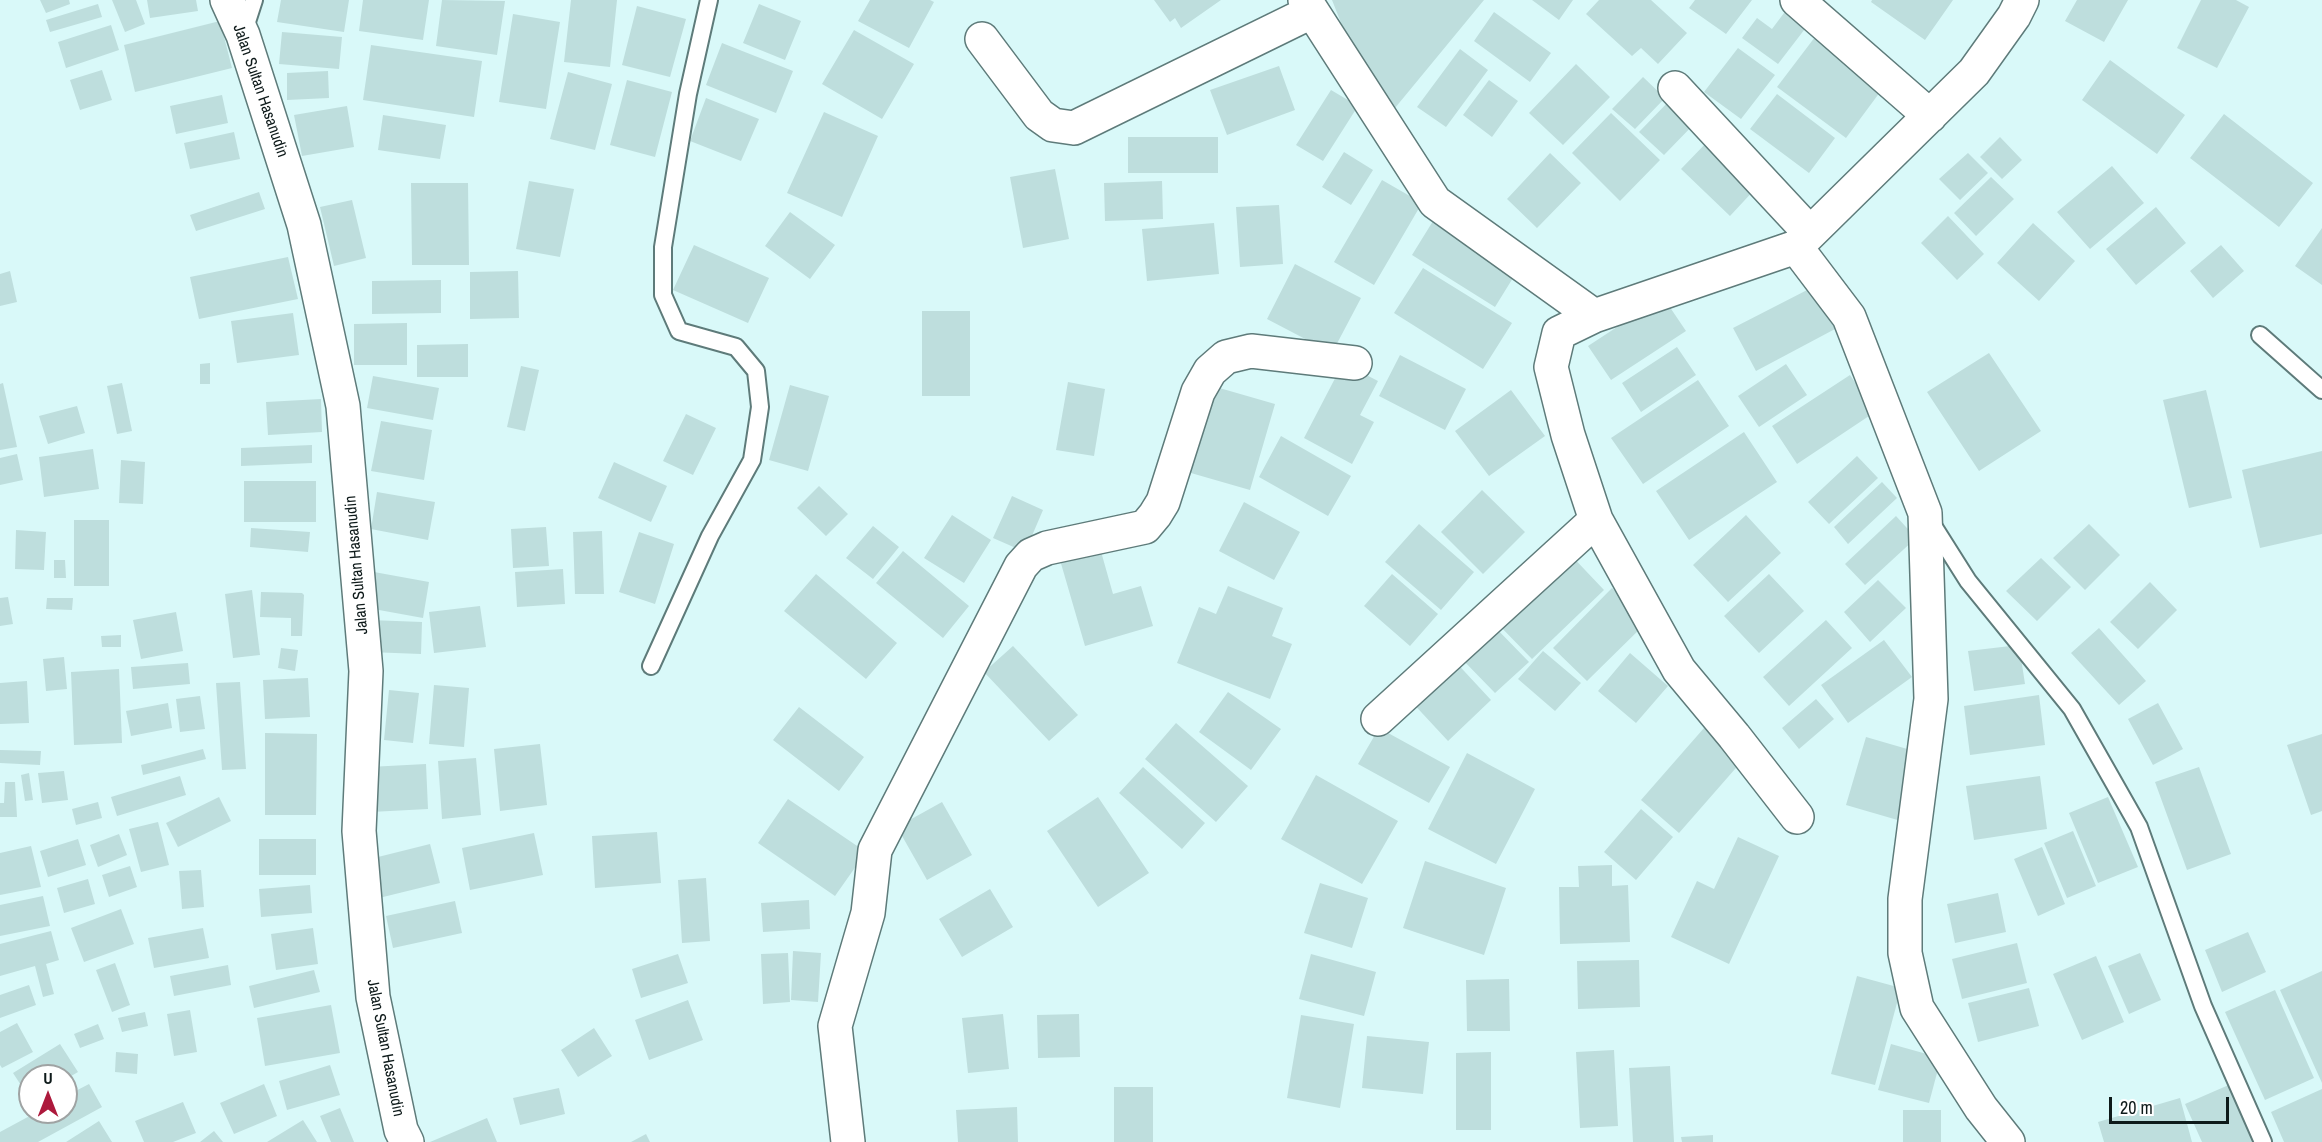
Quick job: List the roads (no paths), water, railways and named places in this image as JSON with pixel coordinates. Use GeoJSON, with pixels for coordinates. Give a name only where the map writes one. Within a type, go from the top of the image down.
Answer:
{"type":"FeatureCollection","features":[{"type":"Feature","properties":{"kind":"street","name":"Jalan Sultan Hasanudin"},"geometry":{"type":"LineString","coordinates":[[227,0],[243,35],[304,225],[343,406],[366,671],[359,831],[372,985],[401,1130],[407,1142]]}},
{"type":"Feature","properties":{"kind":"street"},"geometry":{"type":"LineString","coordinates":[[1797,0],[1930,116]]}},
{"type":"Feature","properties":{"kind":"street"},"geometry":{"type":"LineString","coordinates":[[1797,817],[1679,670],[1596,520],[1568,435],[1551,366],[1559,333],[1594,316],[1803,240],[1974,72],[2014,16],[2022,0]]}},
{"type":"Feature","properties":{"kind":"street"},"geometry":{"type":"LineString","coordinates":[[982,39],[1039,115],[1053,125],[1074,128],[1308,6],[1436,202],[1594,316]]}},
{"type":"Feature","properties":{"kind":"street"},"geometry":{"type":"LineString","coordinates":[[1675,88],[1803,240],[1849,317],[1925,513],[1931,699],[1905,898],[1905,953],[1917,1008],[1981,1108],[2008,1142]]}},
{"type":"Feature","properties":{"kind":"street"},"geometry":{"type":"LineString","coordinates":[[848,1142],[835,1026],[868,913],[874,850],[1021,566],[1031,555],[1047,548],[1145,527],[1163,502],[1198,392],[1210,370],[1226,357],[1251,351],[1355,363]]}},
{"type":"Feature","properties":{"kind":"street"},"geometry":{"type":"LineString","coordinates":[[1378,719],[1596,520]]}},
{"type":"Feature","properties":{"kind":"lane"},"geometry":{"type":"LineString","coordinates":[[243,35],[254,0]]}},
{"type":"Feature","properties":{"kind":"lane"},"geometry":{"type":"LineString","coordinates":[[651,666],[710,536],[752,460],[760,407],[756,370],[736,347],[679,331],[663,295],[663,247],[688,93],[709,0]]}},
{"type":"Feature","properties":{"kind":"lane"},"geometry":{"type":"LineString","coordinates":[[2260,335],[2322,390]]}},
{"type":"Feature","properties":{"kind":"lane"},"geometry":{"type":"LineString","coordinates":[[1925,513],[1968,581],[2072,710],[2139,827],[2204,1006],[2263,1142]]}}]}
